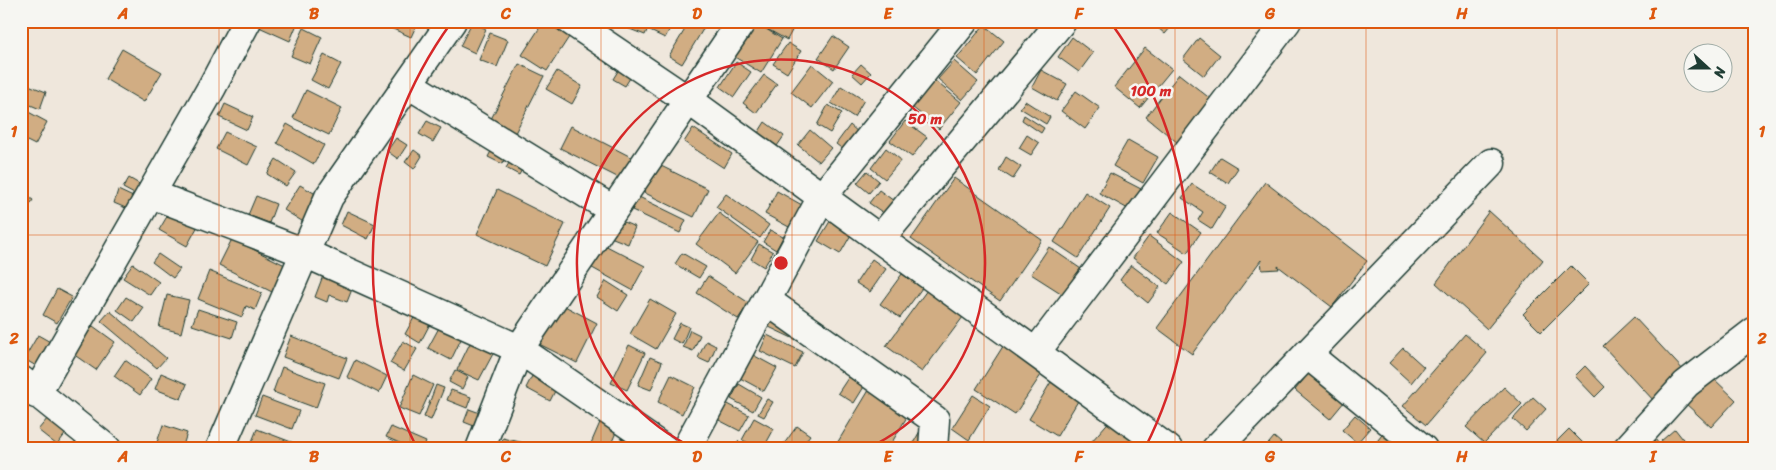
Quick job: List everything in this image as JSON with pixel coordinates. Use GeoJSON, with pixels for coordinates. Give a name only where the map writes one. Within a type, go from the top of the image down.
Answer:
{"type":"FeatureCollection","features":[{"type":"Feature","properties":{"kind":"street"},"geometry":{"type":"LineString","coordinates":[[107,449],[29,387],[151,194],[247,21]]}},
{"type":"Feature","properties":{"kind":"street"},"geometry":{"type":"LineString","coordinates":[[220,449],[329,197],[452,21]]}},
{"type":"Feature","properties":{"kind":"street"},"geometry":{"type":"LineString","coordinates":[[571,21],[688,100],[1168,449]]}},
{"type":"Feature","properties":{"kind":"street"},"geometry":{"type":"LineString","coordinates":[[480,449],[519,349],[742,21]]}},
{"type":"Feature","properties":{"kind":"street"},"geometry":{"type":"LineString","coordinates":[[686,449],[822,197],[964,21]]}},
{"type":"Feature","properties":{"kind":"street"},"geometry":{"type":"LineString","coordinates":[[880,239],[1062,21]]}},
{"type":"Feature","properties":{"kind":"street"},"geometry":{"type":"LineString","coordinates":[[1036,352],[1287,21]]}},
{"type":"Feature","properties":{"kind":"street"},"geometry":{"type":"LineString","coordinates":[[408,84],[613,210]]}},
{"type":"Feature","properties":{"kind":"street"},"geometry":{"type":"LineString","coordinates":[[1216,449],[1491,163]]}},
{"type":"Feature","properties":{"kind":"street"},"geometry":{"type":"LineString","coordinates":[[151,194],[305,253],[519,349],[664,449]]}},
{"type":"Feature","properties":{"kind":"street"},"geometry":{"type":"LineString","coordinates":[[766,300],[935,420],[934,449]]}},
{"type":"Feature","properties":{"kind":"street"},"geometry":{"type":"LineString","coordinates":[[1627,449],[1686,384],[1755,331]]}},
{"type":"Feature","properties":{"kind":"street"},"geometry":{"type":"LineString","coordinates":[[1308,354],[1423,449]]}},
{"type":"Feature","properties":{"kind":"building"},"geometry":{"type":"Polygon","coordinates":[[[262,21],[291,21],[297,24],[290,41],[259,27],[262,21]]]}},
{"type":"Feature","properties":{"kind":"building"},"geometry":{"type":"Polygon","coordinates":[[[375,21],[411,21],[417,24],[411,37],[375,21]]]}},
{"type":"Feature","properties":{"kind":"building"},"geometry":{"type":"Polygon","coordinates":[[[544,21],[569,37],[547,71],[522,55],[544,21]]]}},
{"type":"Feature","properties":{"kind":"building"},"geometry":{"type":"Polygon","coordinates":[[[624,21],[651,21],[645,35],[622,26],[624,21]]]}},
{"type":"Feature","properties":{"kind":"building"},"geometry":{"type":"Polygon","coordinates":[[[655,21],[674,21],[665,38],[650,31],[655,21]]]}},
{"type":"Feature","properties":{"kind":"building"},"geometry":{"type":"Polygon","coordinates":[[[690,21],[708,21],[682,64],[669,56],[690,21]]]}},
{"type":"Feature","properties":{"kind":"building"},"geometry":{"type":"Polygon","coordinates":[[[762,21],[797,21],[787,40],[760,25],[762,21]]]}},
{"type":"Feature","properties":{"kind":"building"},"geometry":{"type":"Polygon","coordinates":[[[1150,21],[1176,21],[1165,34],[1150,21]]]}},
{"type":"Feature","properties":{"kind":"building"},"geometry":{"type":"Polygon","coordinates":[[[472,22],[486,29],[475,53],[460,46],[472,22]]]}},
{"type":"Feature","properties":{"kind":"building"},"geometry":{"type":"Polygon","coordinates":[[[755,22],[782,39],[761,73],[733,56],[755,22]]]}},
{"type":"Feature","properties":{"kind":"building"},"geometry":{"type":"Polygon","coordinates":[[[984,25],[1004,41],[977,75],[957,58],[984,25]]]}},
{"type":"Feature","properties":{"kind":"building"},"geometry":{"type":"Polygon","coordinates":[[[304,28],[322,37],[310,64],[291,56],[304,28]]]}},
{"type":"Feature","properties":{"kind":"building"},"geometry":{"type":"Polygon","coordinates":[[[490,33],[508,40],[497,67],[479,60],[490,33]]]}},
{"type":"Feature","properties":{"kind":"building"},"geometry":{"type":"Polygon","coordinates":[[[833,36],[849,47],[834,69],[818,58],[833,36]]]}},
{"type":"Feature","properties":{"kind":"building"},"geometry":{"type":"Polygon","coordinates":[[[1072,37],[1093,53],[1079,72],[1058,57],[1072,37]]]}},
{"type":"Feature","properties":{"kind":"building"},"geometry":{"type":"Polygon","coordinates":[[[1199,38],[1220,55],[1204,76],[1183,59],[1199,38]]]}},
{"type":"Feature","properties":{"kind":"building"},"geometry":{"type":"Polygon","coordinates":[[[788,43],[801,51],[787,73],[773,64],[788,43]]]}},
{"type":"Feature","properties":{"kind":"building"},"geometry":{"type":"Polygon","coordinates":[[[1145,48],[1172,69],[1140,108],[1114,87],[1145,48]]]}},
{"type":"Feature","properties":{"kind":"building"},"geometry":{"type":"Polygon","coordinates":[[[122,49],[162,72],[144,102],[105,79],[122,49]]]}},
{"type":"Feature","properties":{"kind":"building"},"geometry":{"type":"Polygon","coordinates":[[[324,55],[341,64],[328,89],[311,80],[324,55]]]}},
{"type":"Feature","properties":{"kind":"building"},"geometry":{"type":"Polygon","coordinates":[[[954,61],[978,82],[962,100],[938,79],[954,61]]]}},
{"type":"Feature","properties":{"kind":"building"},"geometry":{"type":"Polygon","coordinates":[[[736,62],[751,72],[734,97],[720,87],[736,62]]]}},
{"type":"Feature","properties":{"kind":"building"},"geometry":{"type":"Polygon","coordinates":[[[623,63],[635,70],[625,86],[613,79],[623,63]]]}},
{"type":"Feature","properties":{"kind":"building"},"geometry":{"type":"Polygon","coordinates":[[[519,64],[544,76],[514,135],[489,123],[519,64]]]}},
{"type":"Feature","properties":{"kind":"building"},"geometry":{"type":"Polygon","coordinates":[[[812,64],[833,81],[812,108],[791,92],[812,64]]]}},
{"type":"Feature","properties":{"kind":"building"},"geometry":{"type":"Polygon","coordinates":[[[861,64],[871,73],[862,83],[852,74],[861,64]]]}},
{"type":"Feature","properties":{"kind":"building"},"geometry":{"type":"Polygon","coordinates":[[[1041,70],[1067,84],[1057,101],[1032,87],[1041,70]]]}},
{"type":"Feature","properties":{"kind":"building"},"geometry":{"type":"Polygon","coordinates":[[[557,71],[582,86],[572,104],[546,89],[557,71]]]}},
{"type":"Feature","properties":{"kind":"building"},"geometry":{"type":"Polygon","coordinates":[[[1179,74],[1212,100],[1178,143],[1146,117],[1179,74]]]}},
{"type":"Feature","properties":{"kind":"building"},"geometry":{"type":"Polygon","coordinates":[[[764,75],[777,84],[756,113],[743,103],[764,75]]]}},
{"type":"Feature","properties":{"kind":"building"},"geometry":{"type":"Polygon","coordinates":[[[929,76],[961,102],[939,129],[907,103],[929,76]]]}},
{"type":"Feature","properties":{"kind":"building"},"geometry":{"type":"Polygon","coordinates":[[[21,82],[46,92],[40,109],[21,101],[21,82]]]}},
{"type":"Feature","properties":{"kind":"building"},"geometry":{"type":"Polygon","coordinates":[[[841,86],[864,100],[854,117],[831,103],[841,86]]]}},
{"type":"Feature","properties":{"kind":"building"},"geometry":{"type":"Polygon","coordinates":[[[306,90],[342,108],[329,135],[293,118],[306,90]]]}},
{"type":"Feature","properties":{"kind":"building"},"geometry":{"type":"Polygon","coordinates":[[[1076,91],[1100,108],[1085,129],[1061,111],[1076,91]]]}},
{"type":"Feature","properties":{"kind":"building"},"geometry":{"type":"Polygon","coordinates":[[[1025,101],[1050,117],[1046,124],[1020,108],[1025,101]]]}},
{"type":"Feature","properties":{"kind":"building"},"geometry":{"type":"Polygon","coordinates":[[[225,104],[253,117],[247,130],[219,117],[225,104]]]}},
{"type":"Feature","properties":{"kind":"building"},"geometry":{"type":"Polygon","coordinates":[[[828,105],[842,113],[830,133],[817,125],[828,105]]]}},
{"type":"Feature","properties":{"kind":"building"},"geometry":{"type":"Polygon","coordinates":[[[21,108],[47,122],[35,145],[21,138],[21,108]]]}},
{"type":"Feature","properties":{"kind":"building"},"geometry":{"type":"Polygon","coordinates":[[[1024,115],[1044,128],[1041,133],[1022,120],[1024,115]]]}},
{"type":"Feature","properties":{"kind":"building"},"geometry":{"type":"Polygon","coordinates":[[[427,121],[441,128],[433,142],[419,134],[427,121]]]}},
{"type":"Feature","properties":{"kind":"building"},"geometry":{"type":"Polygon","coordinates":[[[905,121],[927,137],[912,157],[890,141],[905,121]]]}},
{"type":"Feature","properties":{"kind":"building"},"geometry":{"type":"Polygon","coordinates":[[[765,122],[784,136],[777,146],[758,133],[765,122]]]}},
{"type":"Feature","properties":{"kind":"building"},"geometry":{"type":"Polygon","coordinates":[[[287,124],[324,145],[314,164],[277,143],[287,124]]]}},
{"type":"Feature","properties":{"kind":"building"},"geometry":{"type":"Polygon","coordinates":[[[850,125],[859,133],[845,151],[836,144],[850,125]]]}},
{"type":"Feature","properties":{"kind":"building"},"geometry":{"type":"Polygon","coordinates":[[[571,126],[633,158],[621,179],[560,148],[571,126]]]}},
{"type":"Feature","properties":{"kind":"building"},"geometry":{"type":"Polygon","coordinates":[[[693,128],[732,154],[724,168],[684,142],[693,128]]]}},
{"type":"Feature","properties":{"kind":"building"},"geometry":{"type":"Polygon","coordinates":[[[810,130],[831,148],[819,162],[798,145],[810,130]]]}},
{"type":"Feature","properties":{"kind":"building"},"geometry":{"type":"Polygon","coordinates":[[[225,132],[257,147],[248,165],[216,149],[225,132]]]}},
{"type":"Feature","properties":{"kind":"building"},"geometry":{"type":"Polygon","coordinates":[[[1027,135],[1039,143],[1031,155],[1019,148],[1027,135]]]}},
{"type":"Feature","properties":{"kind":"building"},"geometry":{"type":"Polygon","coordinates":[[[396,138],[407,145],[398,159],[387,151],[396,138]]]}},
{"type":"Feature","properties":{"kind":"building"},"geometry":{"type":"Polygon","coordinates":[[[498,138],[512,145],[502,164],[488,157],[498,138]]]}},
{"type":"Feature","properties":{"kind":"building"},"geometry":{"type":"Polygon","coordinates":[[[1128,140],[1158,157],[1143,183],[1113,166],[1128,140]]]}},
{"type":"Feature","properties":{"kind":"building"},"geometry":{"type":"Polygon","coordinates":[[[886,148],[901,160],[885,179],[871,168],[886,148]]]}},
{"type":"Feature","properties":{"kind":"building"},"geometry":{"type":"Polygon","coordinates":[[[414,150],[422,156],[414,169],[405,162],[414,150]]]}},
{"type":"Feature","properties":{"kind":"building"},"geometry":{"type":"Polygon","coordinates":[[[517,150],[529,157],[519,175],[506,168],[517,150]]]}},
{"type":"Feature","properties":{"kind":"building"},"geometry":{"type":"Polygon","coordinates":[[[1006,157],[1021,167],[1013,179],[999,170],[1006,157]]]}},
{"type":"Feature","properties":{"kind":"building"},"geometry":{"type":"Polygon","coordinates":[[[1220,157],[1238,168],[1228,183],[1210,172],[1220,157]]]}},
{"type":"Feature","properties":{"kind":"building"},"geometry":{"type":"Polygon","coordinates":[[[276,159],[296,172],[286,186],[267,174],[276,159]]]}},
{"type":"Feature","properties":{"kind":"building"},"geometry":{"type":"Polygon","coordinates":[[[657,164],[708,189],[694,217],[643,192],[657,164]]]}},
{"type":"Feature","properties":{"kind":"building"},"geometry":{"type":"Polygon","coordinates":[[[867,171],[879,181],[869,193],[857,183],[867,171]]]}},
{"type":"Feature","properties":{"kind":"building"},"geometry":{"type":"Polygon","coordinates":[[[1110,173],[1141,189],[1130,210],[1099,193],[1110,173]]]}},
{"type":"Feature","properties":{"kind":"building"},"geometry":{"type":"Polygon","coordinates":[[[129,178],[141,185],[136,195],[123,188],[129,178]]]}},
{"type":"Feature","properties":{"kind":"building"},"geometry":{"type":"Polygon","coordinates":[[[954,178],[1042,240],[1000,301],[911,239],[954,178]]]}},
{"type":"Feature","properties":{"kind":"building"},"geometry":{"type":"Polygon","coordinates":[[[1265,182],[1367,261],[1332,307],[1278,266],[1279,269],[1262,270],[1261,260],[1192,354],[1157,328],[1265,182]]]}},
{"type":"Feature","properties":{"kind":"building"},"geometry":{"type":"Polygon","coordinates":[[[1192,184],[1226,206],[1212,229],[1198,220],[1203,212],[1182,198],[1192,184]]]}},
{"type":"Feature","properties":{"kind":"building"},"geometry":{"type":"Polygon","coordinates":[[[300,185],[321,197],[305,223],[284,210],[300,185]]]}},
{"type":"Feature","properties":{"kind":"building"},"geometry":{"type":"Polygon","coordinates":[[[118,190],[133,197],[128,209],[114,203],[118,190]]]}},
{"type":"Feature","properties":{"kind":"building"},"geometry":{"type":"Polygon","coordinates":[[[497,190],[565,224],[545,266],[477,234],[497,190]]]}},
{"type":"Feature","properties":{"kind":"building"},"geometry":{"type":"Polygon","coordinates":[[[879,190],[894,201],[885,214],[869,203],[879,190]]]}},
{"type":"Feature","properties":{"kind":"building"},"geometry":{"type":"Polygon","coordinates":[[[777,191],[802,205],[789,227],[765,214],[777,191]]]}},
{"type":"Feature","properties":{"kind":"building"},"geometry":{"type":"Polygon","coordinates":[[[21,192],[33,200],[21,218],[21,192]]]}},
{"type":"Feature","properties":{"kind":"building"},"geometry":{"type":"Polygon","coordinates":[[[1085,192],[1110,208],[1078,258],[1054,242],[1085,192]]]}},
{"type":"Feature","properties":{"kind":"building"},"geometry":{"type":"Polygon","coordinates":[[[726,194],[769,225],[760,238],[716,207],[726,194]]]}},
{"type":"Feature","properties":{"kind":"building"},"geometry":{"type":"Polygon","coordinates":[[[256,196],[276,204],[269,223],[248,215],[256,196]]]}},
{"type":"Feature","properties":{"kind":"building"},"geometry":{"type":"Polygon","coordinates":[[[639,197],[686,220],[680,233],[632,210],[639,197]]]}},
{"type":"Feature","properties":{"kind":"building"},"geometry":{"type":"Polygon","coordinates":[[[172,208],[199,224],[187,246],[159,230],[172,208]]]}},
{"type":"Feature","properties":{"kind":"building"},"geometry":{"type":"Polygon","coordinates":[[[347,211],[375,224],[368,239],[341,225],[347,211]]]}},
{"type":"Feature","properties":{"kind":"building"},"geometry":{"type":"Polygon","coordinates":[[[1489,211],[1543,260],[1487,329],[1436,283],[1489,211]]]}},
{"type":"Feature","properties":{"kind":"building"},"geometry":{"type":"Polygon","coordinates":[[[1172,212],[1201,232],[1187,253],[1157,233],[1172,212]]]}},
{"type":"Feature","properties":{"kind":"building"},"geometry":{"type":"Polygon","coordinates":[[[719,213],[758,242],[735,273],[696,244],[719,213]]]}},
{"type":"Feature","properties":{"kind":"building"},"geometry":{"type":"Polygon","coordinates":[[[835,213],[856,226],[840,254],[818,241],[835,213]]]}},
{"type":"Feature","properties":{"kind":"building"},"geometry":{"type":"Polygon","coordinates":[[[610,216],[635,227],[628,244],[603,234],[610,216]]]}},
{"type":"Feature","properties":{"kind":"building"},"geometry":{"type":"Polygon","coordinates":[[[770,230],[783,237],[776,250],[763,242],[770,230]]]}},
{"type":"Feature","properties":{"kind":"building"},"geometry":{"type":"Polygon","coordinates":[[[1149,236],[1184,262],[1168,284],[1133,258],[1149,236]]]}},
{"type":"Feature","properties":{"kind":"building"},"geometry":{"type":"Polygon","coordinates":[[[232,239],[285,265],[272,292],[219,265],[232,239]]]}},
{"type":"Feature","properties":{"kind":"building"},"geometry":{"type":"Polygon","coordinates":[[[597,241],[645,266],[632,290],[585,264],[597,241]]]}},
{"type":"Feature","properties":{"kind":"building"},"geometry":{"type":"Polygon","coordinates":[[[759,244],[773,252],[764,267],[751,259],[759,244]]]}},
{"type":"Feature","properties":{"kind":"building"},"geometry":{"type":"Polygon","coordinates":[[[1049,247],[1084,271],[1067,297],[1031,274],[1049,247]]]}},
{"type":"Feature","properties":{"kind":"building"},"geometry":{"type":"Polygon","coordinates":[[[682,253],[706,267],[699,278],[675,264],[682,253]]]}},
{"type":"Feature","properties":{"kind":"building"},"geometry":{"type":"Polygon","coordinates":[[[158,254],[180,269],[173,278],[152,262],[158,254]]]}},
{"type":"Feature","properties":{"kind":"building"},"geometry":{"type":"Polygon","coordinates":[[[872,259],[886,269],[870,292],[856,283],[872,259]]]}},
{"type":"Feature","properties":{"kind":"building"},"geometry":{"type":"Polygon","coordinates":[[[133,264],[159,282],[150,295],[123,278],[133,264]]]}},
{"type":"Feature","properties":{"kind":"building"},"geometry":{"type":"Polygon","coordinates":[[[1131,265],[1160,287],[1148,303],[1120,280],[1131,265]]]}},
{"type":"Feature","properties":{"kind":"building"},"geometry":{"type":"Polygon","coordinates":[[[1571,266],[1589,284],[1541,332],[1523,314],[1571,266]]]}},
{"type":"Feature","properties":{"kind":"building"},"geometry":{"type":"Polygon","coordinates":[[[209,271],[262,293],[255,310],[246,306],[242,317],[198,299],[209,271]]]}},
{"type":"Feature","properties":{"kind":"building"},"geometry":{"type":"Polygon","coordinates":[[[324,273],[354,284],[347,302],[329,295],[327,302],[315,297],[324,273]]]}},
{"type":"Feature","properties":{"kind":"building"},"geometry":{"type":"Polygon","coordinates":[[[902,274],[922,288],[900,318],[880,304],[902,274]]]}},
{"type":"Feature","properties":{"kind":"building"},"geometry":{"type":"Polygon","coordinates":[[[708,276],[749,303],[738,319],[697,293],[708,276]]]}},
{"type":"Feature","properties":{"kind":"building"},"geometry":{"type":"Polygon","coordinates":[[[606,281],[628,295],[618,311],[597,297],[606,281]]]}},
{"type":"Feature","properties":{"kind":"building"},"geometry":{"type":"Polygon","coordinates":[[[930,286],[966,313],[922,372],[886,346],[930,286]]]}},
{"type":"Feature","properties":{"kind":"building"},"geometry":{"type":"Polygon","coordinates":[[[57,289],[72,297],[57,323],[43,315],[57,289]]]}},
{"type":"Feature","properties":{"kind":"building"},"geometry":{"type":"Polygon","coordinates":[[[167,295],[189,300],[181,333],[159,327],[167,295]]]}},
{"type":"Feature","properties":{"kind":"building"},"geometry":{"type":"Polygon","coordinates":[[[126,297],[144,308],[134,322],[117,310],[126,297]]]}},
{"type":"Feature","properties":{"kind":"building"},"geometry":{"type":"Polygon","coordinates":[[[650,299],[676,314],[656,349],[630,334],[650,299]]]}},
{"type":"Feature","properties":{"kind":"building"},"geometry":{"type":"Polygon","coordinates":[[[559,303],[597,323],[577,363],[539,344],[559,303]]]}},
{"type":"Feature","properties":{"kind":"building"},"geometry":{"type":"Polygon","coordinates":[[[198,309],[237,322],[232,338],[192,325],[198,309]]]}},
{"type":"Feature","properties":{"kind":"building"},"geometry":{"type":"Polygon","coordinates":[[[777,310],[809,346],[769,327],[777,310]]]}},
{"type":"Feature","properties":{"kind":"building"},"geometry":{"type":"Polygon","coordinates":[[[110,311],[166,358],[157,368],[101,321],[110,311]]]}},
{"type":"Feature","properties":{"kind":"building"},"geometry":{"type":"Polygon","coordinates":[[[416,314],[431,322],[420,343],[405,334],[416,314]]]}},
{"type":"Feature","properties":{"kind":"building"},"geometry":{"type":"Polygon","coordinates":[[[1634,317],[1686,373],[1655,402],[1603,346],[1634,317]]]}},
{"type":"Feature","properties":{"kind":"building"},"geometry":{"type":"Polygon","coordinates":[[[680,323],[689,327],[682,344],[672,339],[680,323]]]}},
{"type":"Feature","properties":{"kind":"building"},"geometry":{"type":"Polygon","coordinates":[[[441,324],[463,335],[451,360],[428,348],[441,324]]]}},
{"type":"Feature","properties":{"kind":"building"},"geometry":{"type":"Polygon","coordinates":[[[93,326],[115,342],[96,370],[73,354],[93,326]]]}},
{"type":"Feature","properties":{"kind":"building"},"geometry":{"type":"Polygon","coordinates":[[[690,330],[700,335],[693,351],[683,347],[690,330]]]}},
{"type":"Feature","properties":{"kind":"building"},"geometry":{"type":"Polygon","coordinates":[[[1465,334],[1487,353],[1426,425],[1403,406],[1465,334]]]}},
{"type":"Feature","properties":{"kind":"building"},"geometry":{"type":"Polygon","coordinates":[[[38,335],[52,343],[38,367],[24,359],[38,335]]]}},
{"type":"Feature","properties":{"kind":"building"},"geometry":{"type":"Polygon","coordinates":[[[767,335],[803,352],[795,368],[760,351],[767,335]]]}},
{"type":"Feature","properties":{"kind":"building"},"geometry":{"type":"Polygon","coordinates":[[[291,336],[347,358],[339,378],[283,357],[291,336]]]}},
{"type":"Feature","properties":{"kind":"building"},"geometry":{"type":"Polygon","coordinates":[[[1007,340],[1047,366],[1015,414],[976,389],[1007,340]]]}},
{"type":"Feature","properties":{"kind":"building"},"geometry":{"type":"Polygon","coordinates":[[[403,341],[417,349],[404,371],[390,363],[403,341]]]}},
{"type":"Feature","properties":{"kind":"building"},"geometry":{"type":"Polygon","coordinates":[[[471,341],[494,352],[479,380],[457,370],[471,341]]]}},
{"type":"Feature","properties":{"kind":"building"},"geometry":{"type":"Polygon","coordinates":[[[706,341],[716,346],[709,363],[698,358],[706,341]]]}},
{"type":"Feature","properties":{"kind":"building"},"geometry":{"type":"Polygon","coordinates":[[[629,345],[645,353],[627,390],[611,383],[629,345]]]}},
{"type":"Feature","properties":{"kind":"building"},"geometry":{"type":"Polygon","coordinates":[[[1403,348],[1424,367],[1411,383],[1389,363],[1403,348]]]}},
{"type":"Feature","properties":{"kind":"building"},"geometry":{"type":"Polygon","coordinates":[[[753,355],[777,368],[764,391],[740,378],[753,355]]]}},
{"type":"Feature","properties":{"kind":"building"},"geometry":{"type":"Polygon","coordinates":[[[650,357],[662,362],[651,390],[638,385],[650,357]]]}},
{"type":"Feature","properties":{"kind":"building"},"geometry":{"type":"Polygon","coordinates":[[[125,360],[151,379],[140,395],[114,376],[125,360]]]}},
{"type":"Feature","properties":{"kind":"building"},"geometry":{"type":"Polygon","coordinates":[[[355,360],[387,376],[379,393],[347,377],[355,360]]]}},
{"type":"Feature","properties":{"kind":"building"},"geometry":{"type":"Polygon","coordinates":[[[1319,361],[1354,390],[1330,419],[1295,390],[1319,361]]]}},
{"type":"Feature","properties":{"kind":"building"},"geometry":{"type":"Polygon","coordinates":[[[1585,366],[1605,387],[1595,397],[1575,376],[1585,366]]]}},
{"type":"Feature","properties":{"kind":"building"},"geometry":{"type":"Polygon","coordinates":[[[282,367],[325,383],[316,408],[273,392],[282,367]]]}},
{"type":"Feature","properties":{"kind":"building"},"geometry":{"type":"Polygon","coordinates":[[[455,370],[468,377],[462,389],[449,382],[455,370]]]}},
{"type":"Feature","properties":{"kind":"building"},"geometry":{"type":"Polygon","coordinates":[[[534,372],[558,385],[550,401],[526,388],[534,372]]]}},
{"type":"Feature","properties":{"kind":"building"},"geometry":{"type":"Polygon","coordinates":[[[852,372],[867,382],[854,403],[838,393],[852,372]]]}},
{"type":"Feature","properties":{"kind":"building"},"geometry":{"type":"Polygon","coordinates":[[[161,373],[187,384],[181,399],[155,389],[161,373]]]}},
{"type":"Feature","properties":{"kind":"building"},"geometry":{"type":"Polygon","coordinates":[[[413,375],[433,385],[419,416],[399,408],[413,375]]]}},
{"type":"Feature","properties":{"kind":"building"},"geometry":{"type":"Polygon","coordinates":[[[671,375],[695,387],[682,414],[658,402],[671,375]]]}},
{"type":"Feature","properties":{"kind":"building"},"geometry":{"type":"Polygon","coordinates":[[[1055,375],[1084,391],[1057,436],[1029,419],[1055,375]]]}},
{"type":"Feature","properties":{"kind":"building"},"geometry":{"type":"Polygon","coordinates":[[[1710,375],[1736,400],[1711,427],[1685,403],[1710,375]]]}},
{"type":"Feature","properties":{"kind":"building"},"geometry":{"type":"Polygon","coordinates":[[[874,382],[914,405],[888,449],[842,449],[836,445],[874,382]]]}},
{"type":"Feature","properties":{"kind":"building"},"geometry":{"type":"Polygon","coordinates":[[[739,384],[761,397],[753,411],[731,399],[739,384]]]}},
{"type":"Feature","properties":{"kind":"building"},"geometry":{"type":"Polygon","coordinates":[[[436,385],[444,388],[431,420],[424,417],[436,385]]]}},
{"type":"Feature","properties":{"kind":"building"},"geometry":{"type":"Polygon","coordinates":[[[1504,387],[1522,404],[1484,443],[1466,427],[1504,387]]]}},
{"type":"Feature","properties":{"kind":"building"},"geometry":{"type":"Polygon","coordinates":[[[451,390],[471,397],[467,408],[447,400],[451,390]]]}},
{"type":"Feature","properties":{"kind":"building"},"geometry":{"type":"Polygon","coordinates":[[[973,395],[990,406],[969,440],[952,428],[973,395]]]}},
{"type":"Feature","properties":{"kind":"building"},"geometry":{"type":"Polygon","coordinates":[[[262,397],[299,411],[292,429],[255,415],[262,397]]]}},
{"type":"Feature","properties":{"kind":"building"},"geometry":{"type":"Polygon","coordinates":[[[1533,397],[1546,409],[1526,431],[1513,419],[1533,397]]]}},
{"type":"Feature","properties":{"kind":"building"},"geometry":{"type":"Polygon","coordinates":[[[767,399],[773,402],[764,417],[758,414],[767,399]]]}},
{"type":"Feature","properties":{"kind":"building"},"geometry":{"type":"Polygon","coordinates":[[[724,402],[749,415],[740,431],[715,418],[724,402]]]}},
{"type":"Feature","properties":{"kind":"building"},"geometry":{"type":"Polygon","coordinates":[[[57,407],[75,421],[57,445],[38,430],[57,407]]]}},
{"type":"Feature","properties":{"kind":"building"},"geometry":{"type":"Polygon","coordinates":[[[469,409],[480,413],[474,426],[464,422],[469,409]]]}},
{"type":"Feature","properties":{"kind":"building"},"geometry":{"type":"Polygon","coordinates":[[[605,411],[622,418],[609,449],[589,448],[605,411]]]}},
{"type":"Feature","properties":{"kind":"building"},"geometry":{"type":"Polygon","coordinates":[[[1355,415],[1370,428],[1357,443],[1342,430],[1355,415]]]}},
{"type":"Feature","properties":{"kind":"building"},"geometry":{"type":"Polygon","coordinates":[[[1113,417],[1135,436],[1124,449],[1100,449],[1091,442],[1113,417]]]}},
{"type":"Feature","properties":{"kind":"building"},"geometry":{"type":"Polygon","coordinates":[[[754,418],[774,429],[763,449],[742,440],[754,418]]]}},
{"type":"Feature","properties":{"kind":"building"},"geometry":{"type":"Polygon","coordinates":[[[163,425],[187,433],[182,449],[155,448],[163,425]]]}},
{"type":"Feature","properties":{"kind":"building"},"geometry":{"type":"Polygon","coordinates":[[[797,426],[810,435],[800,449],[781,448],[797,426]]]}},
{"type":"Feature","properties":{"kind":"building"},"geometry":{"type":"Polygon","coordinates":[[[391,427],[426,442],[423,449],[413,449],[386,437],[391,427]]]}},
{"type":"Feature","properties":{"kind":"building"},"geometry":{"type":"Polygon","coordinates":[[[257,429],[294,443],[291,449],[249,449],[257,429]]]}},
{"type":"Feature","properties":{"kind":"building"},"geometry":{"type":"Polygon","coordinates":[[[921,429],[925,449],[910,449],[921,429]]]}},
{"type":"Feature","properties":{"kind":"building"},"geometry":{"type":"Polygon","coordinates":[[[1569,429],[1589,449],[1549,449],[1569,429]]]}},
{"type":"Feature","properties":{"kind":"building"},"geometry":{"type":"Polygon","coordinates":[[[1675,429],[1686,443],[1679,449],[1668,449],[1661,441],[1675,429]]]}},
{"type":"Feature","properties":{"kind":"building"},"geometry":{"type":"Polygon","coordinates":[[[625,431],[642,439],[638,449],[616,449],[625,431]]]}},
{"type":"Feature","properties":{"kind":"building"},"geometry":{"type":"Polygon","coordinates":[[[1385,431],[1399,442],[1394,449],[1371,449],[1385,431]]]}},
{"type":"Feature","properties":{"kind":"building"},"geometry":{"type":"Polygon","coordinates":[[[1274,437],[1288,449],[1264,449],[1274,437]]]}},
{"type":"Feature","properties":{"kind":"building"},"geometry":{"type":"Polygon","coordinates":[[[503,438],[541,447],[500,449],[503,438]]]}},
{"type":"Feature","properties":{"kind":"building"},"geometry":{"type":"Polygon","coordinates":[[[1655,439],[1663,449],[1644,449],[1655,439]]]}},
{"type":"Feature","properties":{"kind":"building"},"geometry":{"type":"Polygon","coordinates":[[[738,441],[751,449],[733,449],[738,441]]]}}]}
